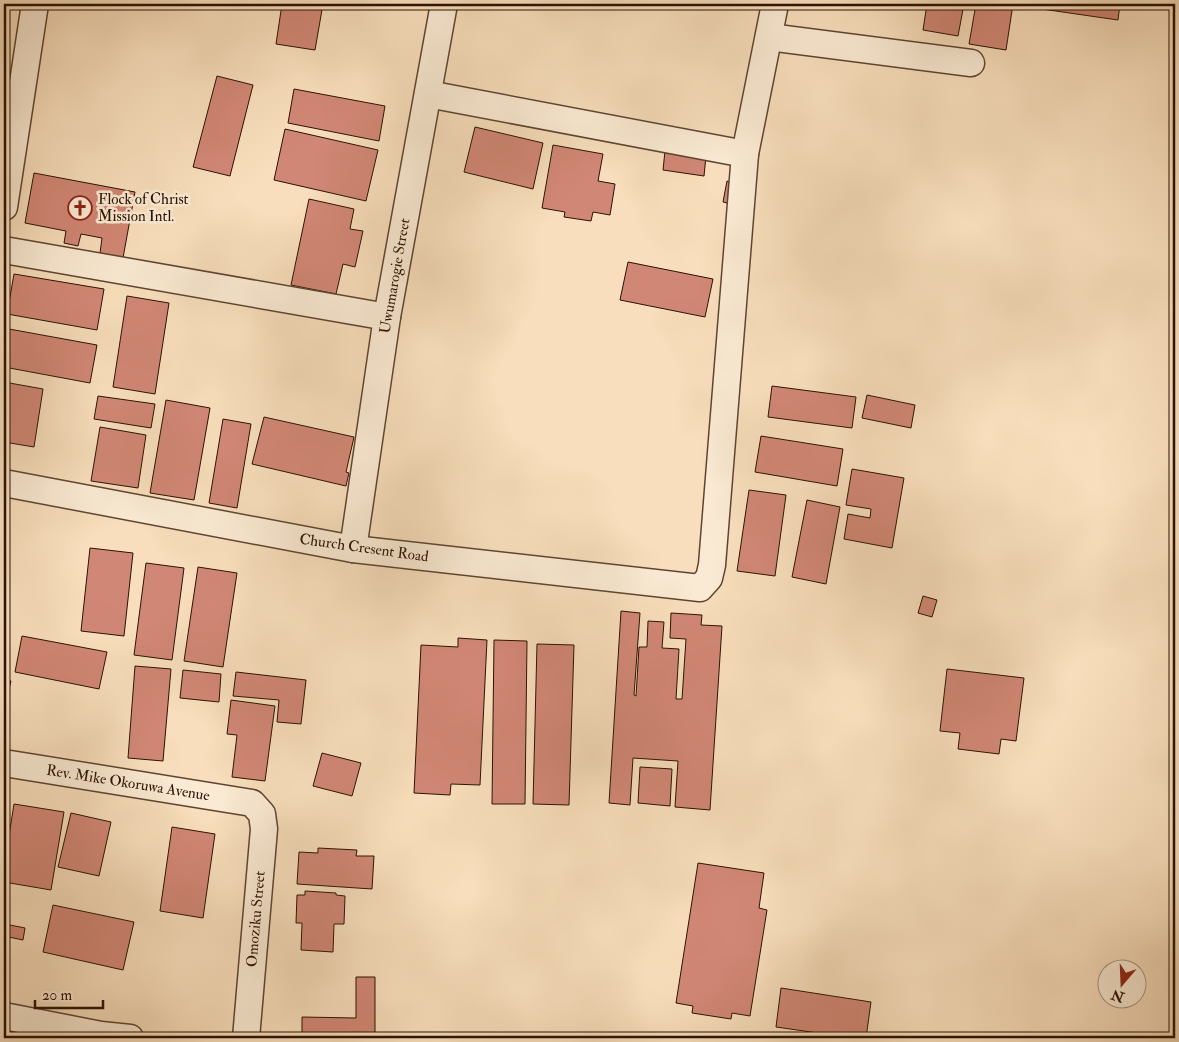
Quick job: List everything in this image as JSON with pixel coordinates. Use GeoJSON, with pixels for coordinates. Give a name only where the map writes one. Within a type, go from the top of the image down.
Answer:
{"type":"FeatureCollection","features":[{"type":"Feature","properties":{"kind":"street"},"geometry":{"type":"LineString","coordinates":[[4,208],[35,4]]}},
{"type":"Feature","properties":{"kind":"street","name":"Uwumarogie Street"},"geometry":{"type":"LineString","coordinates":[[353,549],[387,317],[444,4]]}},
{"type":"Feature","properties":{"kind":"street"},"geometry":{"type":"LineString","coordinates":[[428,94],[745,154],[775,4]]}},
{"type":"Feature","properties":{"kind":"street"},"geometry":{"type":"LineString","coordinates":[[769,37],[971,63]]}},
{"type":"Feature","properties":{"kind":"street","name":"Church Cresent Road"},"geometry":{"type":"LineString","coordinates":[[4,483],[353,549],[700,588],[709,578],[712,565],[745,154]]}},
{"type":"Feature","properties":{"kind":"street"},"geometry":{"type":"LineString","coordinates":[[4,250],[387,317]]}},
{"type":"Feature","properties":{"kind":"street","name":"Rev. Mike Okoruwa Avenue"},"geometry":{"type":"LineString","coordinates":[[4,763],[252,803]]}},
{"type":"Feature","properties":{"kind":"street","name":"Omoziku Street"},"geometry":{"type":"LineString","coordinates":[[246,1038],[264,829],[262,814],[252,803]]}},
{"type":"Feature","properties":{"kind":"street"},"geometry":{"type":"LineString","coordinates":[[4,1016],[101,1035],[130,1038]]}},
{"type":"Feature","properties":{"kind":"building"},"geometry":{"type":"Polygon","coordinates":[[[282,4],[323,4],[315,50],[276,44],[282,4]]]}},
{"type":"Feature","properties":{"kind":"building"},"geometry":{"type":"Polygon","coordinates":[[[927,4],[964,4],[958,36],[923,30],[927,4]]]}},
{"type":"Feature","properties":{"kind":"building"},"geometry":{"type":"Polygon","coordinates":[[[976,4],[1013,4],[1006,50],[969,44],[976,4]]]}},
{"type":"Feature","properties":{"kind":"building"},"geometry":{"type":"Polygon","coordinates":[[[1028,4],[1120,4],[1118,20],[1028,7],[1028,4]]]}},
{"type":"Feature","properties":{"kind":"building"},"geometry":{"type":"Polygon","coordinates":[[[217,76],[253,85],[230,176],[193,167],[217,76]]]}},
{"type":"Feature","properties":{"kind":"building"},"geometry":{"type":"Polygon","coordinates":[[[294,89],[385,106],[379,141],[288,123],[294,89]]]}},
{"type":"Feature","properties":{"kind":"building"},"geometry":{"type":"Polygon","coordinates":[[[475,127],[543,143],[533,189],[464,172],[475,127]]]}},
{"type":"Feature","properties":{"kind":"building"},"geometry":{"type":"Polygon","coordinates":[[[285,129],[378,150],[366,201],[274,180],[285,129]]]}},
{"type":"Feature","properties":{"kind":"building"},"geometry":{"type":"Polygon","coordinates":[[[553,145],[603,154],[598,181],[615,184],[610,215],[593,212],[591,221],[564,217],[565,212],[542,208],[553,145]]]}},
{"type":"Feature","properties":{"kind":"building"},"geometry":{"type":"Polygon","coordinates":[[[665,151],[706,156],[704,176],[663,170],[665,151]]]}},
{"type":"Feature","properties":{"kind":"building","name":"Flock of Christ Mission Intl."},"geometry":{"type":"Polygon","coordinates":[[[34,173],[135,192],[123,258],[100,253],[102,238],[81,234],[78,246],[64,243],[66,231],[25,223],[34,173]]]}},
{"type":"Feature","properties":{"kind":"building"},"geometry":{"type":"Polygon","coordinates":[[[727,181],[736,183],[732,204],[723,202],[727,181]]]}},
{"type":"Feature","properties":{"kind":"building"},"geometry":{"type":"Polygon","coordinates":[[[309,199],[354,209],[350,229],[363,231],[355,267],[343,264],[336,294],[291,285],[309,199]]]}},
{"type":"Feature","properties":{"kind":"building"},"geometry":{"type":"Polygon","coordinates":[[[628,262],[713,279],[705,317],[620,300],[628,262]]]}},
{"type":"Feature","properties":{"kind":"building"},"geometry":{"type":"Polygon","coordinates":[[[14,274],[104,289],[97,330],[7,314],[14,274]]]}},
{"type":"Feature","properties":{"kind":"building"},"geometry":{"type":"Polygon","coordinates":[[[127,296],[169,303],[155,394],[113,387],[127,296]]]}},
{"type":"Feature","properties":{"kind":"building"},"geometry":{"type":"Polygon","coordinates":[[[9,329],[97,345],[90,383],[4,367],[9,329]]]}},
{"type":"Feature","properties":{"kind":"building"},"geometry":{"type":"Polygon","coordinates":[[[4,382],[43,389],[34,447],[4,442],[4,382]]]}},
{"type":"Feature","properties":{"kind":"building"},"geometry":{"type":"Polygon","coordinates":[[[772,386],[856,397],[852,428],[768,417],[772,386]]]}},
{"type":"Feature","properties":{"kind":"building"},"geometry":{"type":"Polygon","coordinates":[[[867,395],[915,405],[911,428],[862,418],[867,395]]]}},
{"type":"Feature","properties":{"kind":"building"},"geometry":{"type":"Polygon","coordinates":[[[98,396],[155,404],[151,428],[94,419],[98,396]]]}},
{"type":"Feature","properties":{"kind":"building"},"geometry":{"type":"Polygon","coordinates":[[[166,400],[210,408],[194,500],[150,493],[166,400]]]}},
{"type":"Feature","properties":{"kind":"building"},"geometry":{"type":"Polygon","coordinates":[[[264,417],[354,437],[346,472],[349,473],[346,486],[252,464],[264,417]]]}},
{"type":"Feature","properties":{"kind":"building"},"geometry":{"type":"Polygon","coordinates":[[[223,419],[251,424],[237,508],[209,503],[223,419]]]}},
{"type":"Feature","properties":{"kind":"building"},"geometry":{"type":"Polygon","coordinates":[[[100,427],[146,435],[138,488],[91,481],[100,427]]]}},
{"type":"Feature","properties":{"kind":"building"},"geometry":{"type":"Polygon","coordinates":[[[761,436],[843,449],[837,486],[755,472],[761,436]]]}},
{"type":"Feature","properties":{"kind":"building"},"geometry":{"type":"Polygon","coordinates":[[[852,469],[904,478],[892,548],[844,539],[848,514],[870,518],[871,509],[846,505],[852,469]]]}},
{"type":"Feature","properties":{"kind":"building"},"geometry":{"type":"Polygon","coordinates":[[[749,490],[786,495],[775,576],[737,571],[749,490]]]}},
{"type":"Feature","properties":{"kind":"building"},"geometry":{"type":"Polygon","coordinates":[[[807,500],[840,507],[826,584],[792,577],[807,500]]]}},
{"type":"Feature","properties":{"kind":"building"},"geometry":{"type":"Polygon","coordinates":[[[90,548],[133,553],[124,636],[81,631],[90,548]]]}},
{"type":"Feature","properties":{"kind":"building"},"geometry":{"type":"Polygon","coordinates":[[[146,563],[184,568],[172,660],[134,655],[146,563]]]}},
{"type":"Feature","properties":{"kind":"building"},"geometry":{"type":"Polygon","coordinates":[[[198,567],[237,573],[223,667],[184,661],[198,567]]]}},
{"type":"Feature","properties":{"kind":"building"},"geometry":{"type":"Polygon","coordinates":[[[923,596],[937,600],[932,617],[918,613],[923,596]]]}},
{"type":"Feature","properties":{"kind":"building"},"geometry":{"type":"Polygon","coordinates":[[[621,611],[640,613],[634,695],[636,696],[639,647],[647,647],[648,621],[664,622],[662,648],[679,649],[676,699],[682,699],[686,639],[670,638],[671,613],[702,615],[701,625],[722,626],[710,810],[675,807],[678,761],[633,758],[630,805],[609,803],[621,611]]]}},
{"type":"Feature","properties":{"kind":"building"},"geometry":{"type":"Polygon","coordinates":[[[22,636],[107,652],[99,689],[15,672],[22,636]]]}},
{"type":"Feature","properties":{"kind":"building"},"geometry":{"type":"Polygon","coordinates":[[[458,638],[487,640],[480,785],[451,784],[450,795],[414,793],[421,645],[458,647],[458,638]]]}},
{"type":"Feature","properties":{"kind":"building"},"geometry":{"type":"Polygon","coordinates":[[[4,639],[9,641],[4,662],[4,639]]]}},
{"type":"Feature","properties":{"kind":"building"},"geometry":{"type":"Polygon","coordinates":[[[494,640],[527,641],[525,804],[492,804],[494,640]]]}},
{"type":"Feature","properties":{"kind":"building"},"geometry":{"type":"Polygon","coordinates":[[[537,644],[574,645],[569,805],[533,804],[537,644]]]}},
{"type":"Feature","properties":{"kind":"building"},"geometry":{"type":"Polygon","coordinates":[[[135,666],[171,669],[163,761],[128,758],[135,666]]]}},
{"type":"Feature","properties":{"kind":"building"},"geometry":{"type":"Polygon","coordinates":[[[947,669],[1024,678],[1016,741],[1001,739],[999,754],[958,749],[960,733],[940,731],[947,669]]]}},
{"type":"Feature","properties":{"kind":"building"},"geometry":{"type":"Polygon","coordinates":[[[183,670],[221,674],[219,702],[180,698],[183,670]]]}},
{"type":"Feature","properties":{"kind":"building"},"geometry":{"type":"Polygon","coordinates":[[[236,672],[306,680],[301,724],[277,722],[279,700],[233,696],[236,672]]]}},
{"type":"Feature","properties":{"kind":"building"},"geometry":{"type":"Polygon","coordinates":[[[4,679],[11,681],[4,709],[4,679]]]}},
{"type":"Feature","properties":{"kind":"building"},"geometry":{"type":"Polygon","coordinates":[[[231,700],[275,706],[265,781],[232,777],[237,735],[227,734],[231,700]]]}},
{"type":"Feature","properties":{"kind":"building"},"geometry":{"type":"Polygon","coordinates":[[[322,753],[361,763],[352,796],[313,786],[322,753]]]}},
{"type":"Feature","properties":{"kind":"building"},"geometry":{"type":"Polygon","coordinates":[[[640,767],[672,769],[670,806],[638,803],[640,767]]]}},
{"type":"Feature","properties":{"kind":"building"},"geometry":{"type":"Polygon","coordinates":[[[4,802],[9,803],[4,829],[4,802]]]}},
{"type":"Feature","properties":{"kind":"building"},"geometry":{"type":"Polygon","coordinates":[[[14,804],[64,812],[51,890],[4,882],[4,867],[14,804]]]}},
{"type":"Feature","properties":{"kind":"building"},"geometry":{"type":"Polygon","coordinates":[[[71,813],[111,822],[99,876],[58,867],[71,813]]]}},
{"type":"Feature","properties":{"kind":"building"},"geometry":{"type":"Polygon","coordinates":[[[172,827],[215,834],[203,918],[160,911],[172,827]]]}},
{"type":"Feature","properties":{"kind":"building"},"geometry":{"type":"Polygon","coordinates":[[[318,848],[357,850],[356,856],[374,856],[372,889],[297,884],[299,852],[318,853],[318,848]]]}},
{"type":"Feature","properties":{"kind":"building"},"geometry":{"type":"Polygon","coordinates":[[[698,863],[764,873],[759,908],[767,910],[750,1016],[732,1013],[731,1019],[692,1013],[693,1006],[676,1003],[698,863]]]}},
{"type":"Feature","properties":{"kind":"building"},"geometry":{"type":"Polygon","coordinates":[[[305,891],[336,893],[336,895],[345,896],[344,924],[334,924],[333,952],[301,950],[302,923],[296,923],[297,895],[305,895],[305,891]]]}},
{"type":"Feature","properties":{"kind":"building"},"geometry":{"type":"Polygon","coordinates":[[[53,905],[134,922],[123,970],[43,952],[53,905]]]}},
{"type":"Feature","properties":{"kind":"building"},"geometry":{"type":"Polygon","coordinates":[[[5,924],[25,928],[23,940],[4,936],[5,924]]]}},
{"type":"Feature","properties":{"kind":"building"},"geometry":{"type":"Polygon","coordinates":[[[356,977],[375,977],[375,1038],[302,1038],[302,1017],[356,1018],[356,977]]]}},
{"type":"Feature","properties":{"kind":"building"},"geometry":{"type":"Polygon","coordinates":[[[781,988],[871,1002],[866,1038],[853,1038],[776,1027],[781,988]]]}},
{"type":"Feature","properties":{"kind":"place","name":"Flock of Christ Mission Intl."},"geometry":{"type":"Point","coordinates":[80,208]}}]}
